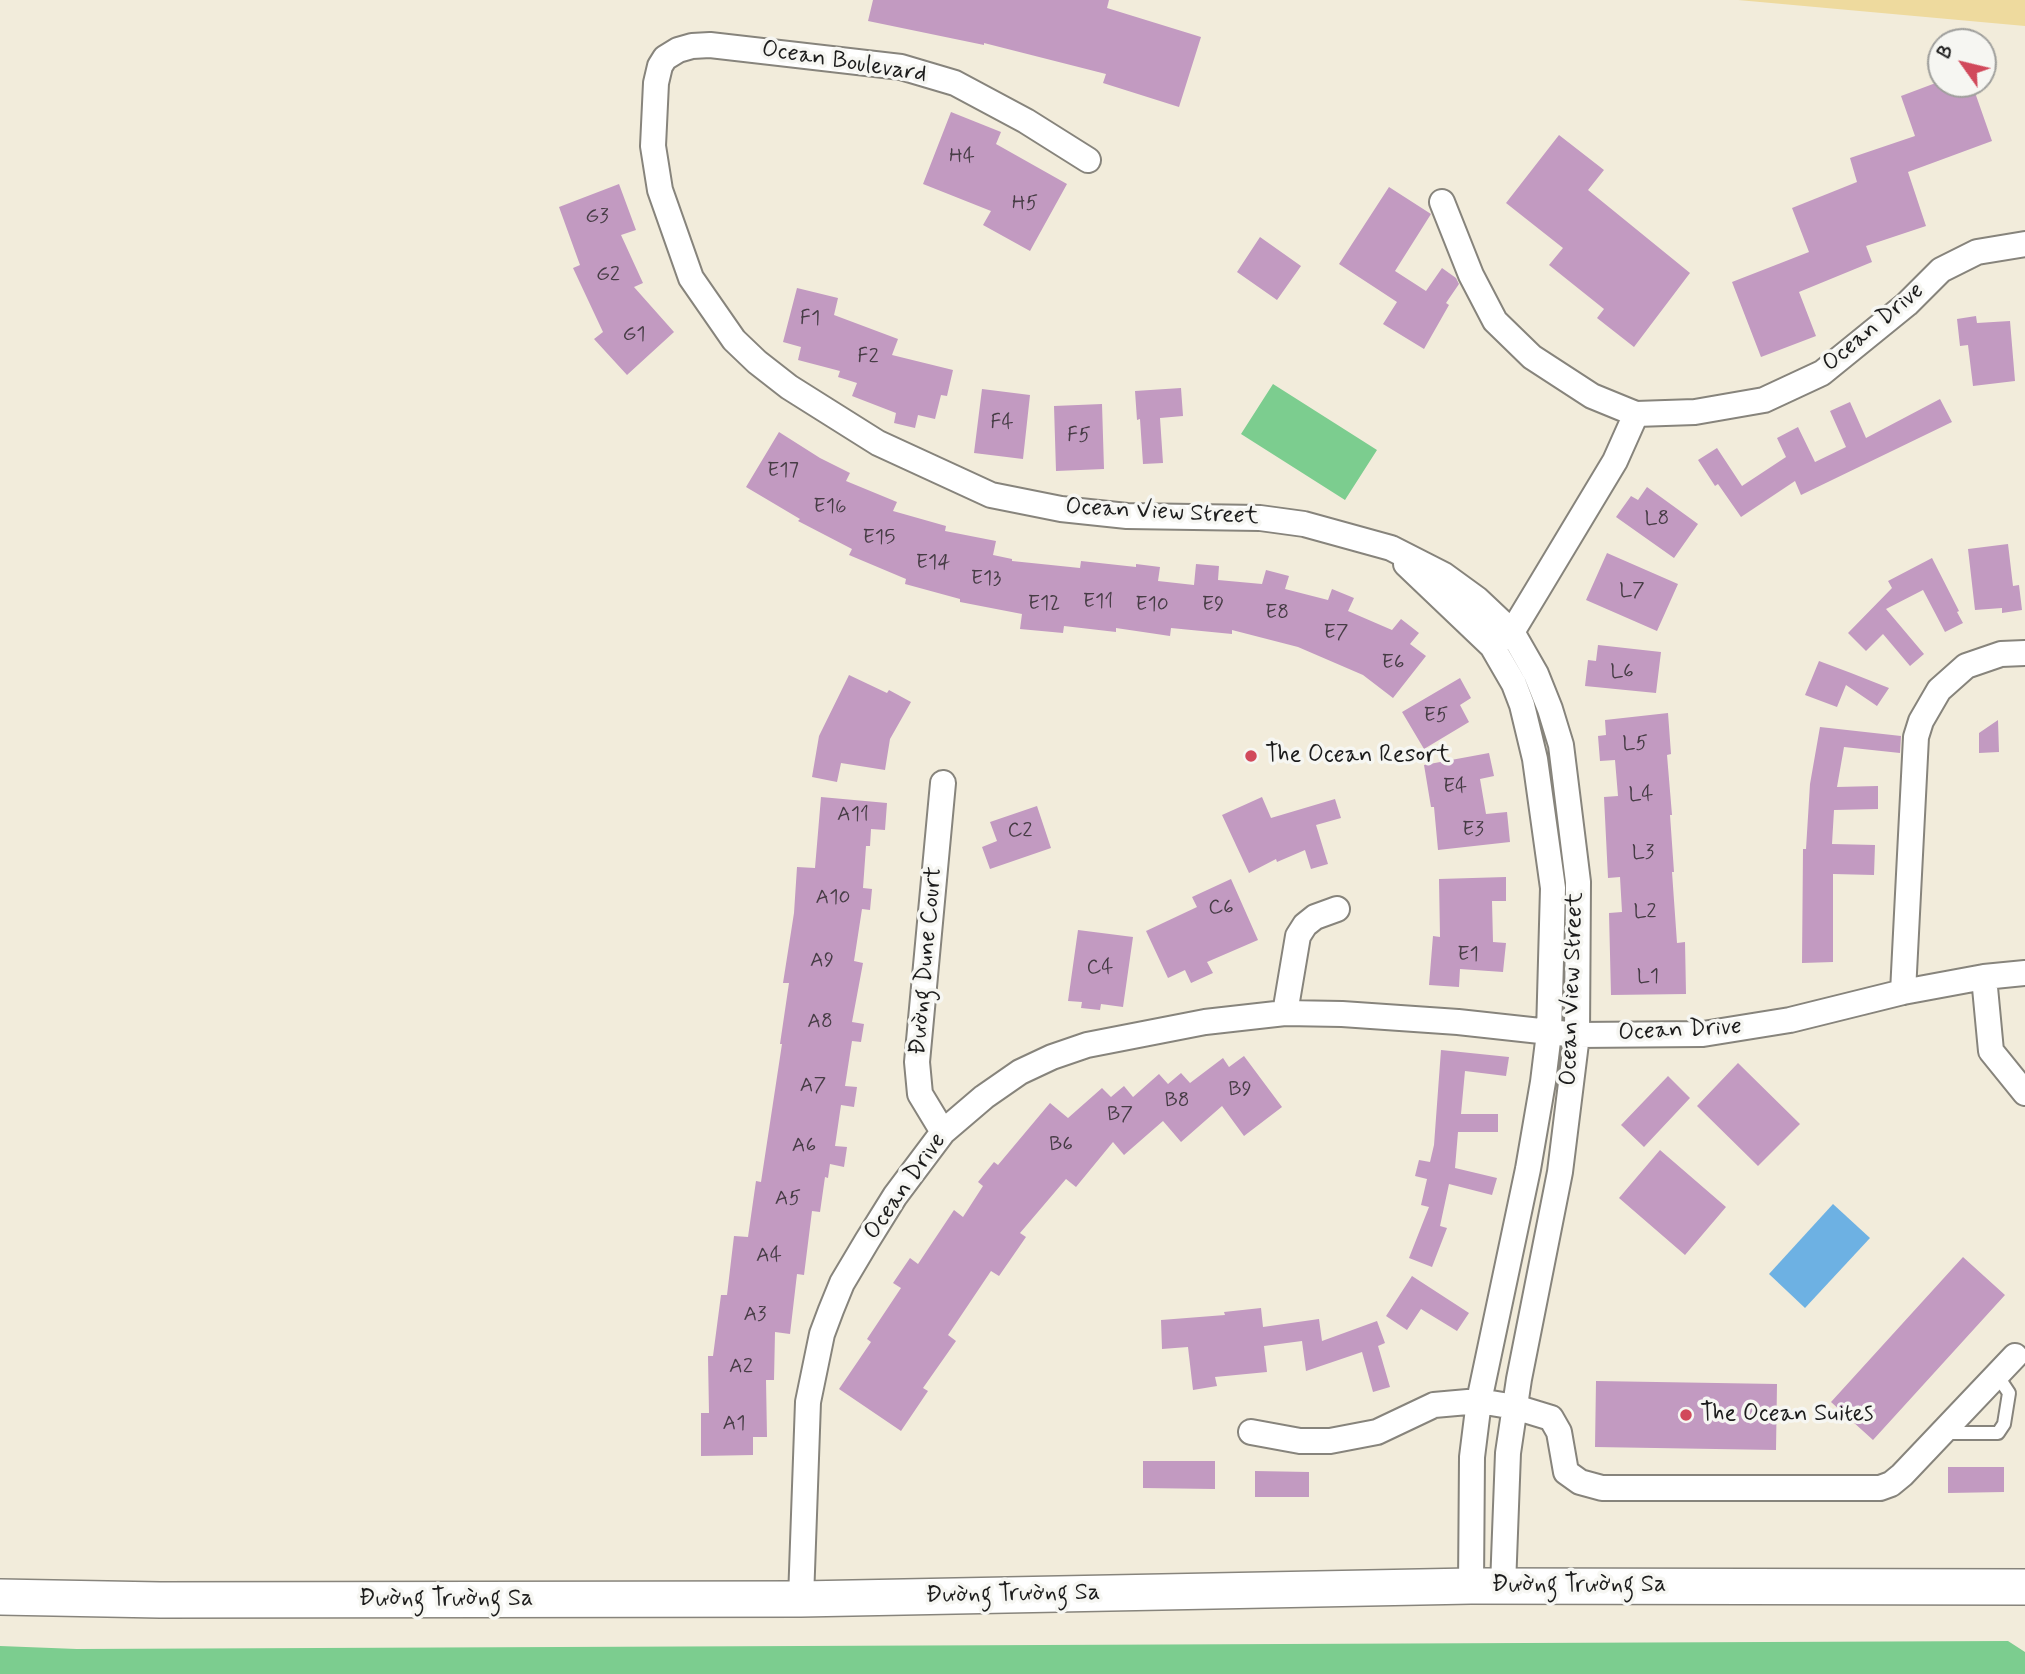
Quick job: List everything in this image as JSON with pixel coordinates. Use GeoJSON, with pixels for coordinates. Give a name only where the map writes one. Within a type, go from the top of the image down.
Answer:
{"type":"FeatureCollection","features":[{"type":"Feature","properties":{"kind":"main road","name":"Đường Trường Sa"},"geometry":{"type":"LineString","coordinates":[[0,1597],[160,1600],[801,1599],[1487,1586],[2025,1587]]}},
{"type":"Feature","properties":{"kind":"street","name":"Ocean Boulevard"},"geometry":{"type":"LineString","coordinates":[[665,58],[678,50],[710,45],[901,67],[955,83],[1026,121],[1088,160]]}},
{"type":"Feature","properties":{"kind":"street","name":"Ocean View Street"},"geometry":{"type":"LineString","coordinates":[[665,58],[656,83],[653,146],[660,190],[676,240],[691,278],[734,340],[789,387],[878,443],[991,495],[1061,509],[1127,516],[1260,518],[1304,524],[1391,548],[1444,575],[1477,599],[1512,632],[1536,674],[1561,745],[1578,882],[1577,1035],[1560,1172],[1515,1407],[1487,1586]]}},
{"type":"Feature","properties":{"kind":"street","name":"Ocean Drive"},"geometry":{"type":"LineString","coordinates":[[1442,202],[1471,275],[1495,321],[1532,358],[1592,396],[1636,414],[1695,412],[1764,400],[1822,373],[1907,304],[1941,270],[1977,252],[2025,244]]}},
{"type":"Feature","properties":{"kind":"street"},"geometry":{"type":"LineString","coordinates":[[1492,646],[1512,632],[1615,461],[1636,414]]}},
{"type":"Feature","properties":{"kind":"street","name":"Ocean View Street"},"geometry":{"type":"LineString","coordinates":[[1391,548],[1492,646],[1514,684],[1535,759],[1553,888],[1549,1033],[1528,1169],[1479,1401],[1472,1457],[1487,1586]]}},
{"type":"Feature","properties":{"kind":"street"},"geometry":{"type":"LineString","coordinates":[[1903,992],[1916,737],[1921,721],[1939,690],[1966,666],[2001,654],[2025,653]]}},
{"type":"Feature","properties":{"kind":"street","name":"Đường Dune Court"},"geometry":{"type":"LineString","coordinates":[[943,783],[917,1062],[920,1094],[943,1132]]}},
{"type":"Feature","properties":{"kind":"street"},"geometry":{"type":"LineString","coordinates":[[1285,1013],[1298,936],[1305,925],[1315,917],[1337,909]]}},
{"type":"Feature","properties":{"kind":"street","name":"Ocean Drive"},"geometry":{"type":"LineString","coordinates":[[801,1599],[808,1402],[822,1334],[842,1283],[895,1196],[943,1132],[984,1097],[1020,1072],[1087,1045],[1205,1022],[1285,1013],[1458,1022],[1577,1035],[1703,1034],[1790,1020],[1903,992],[1984,977],[2025,973]]}},
{"type":"Feature","properties":{"kind":"street"},"geometry":{"type":"LineString","coordinates":[[1984,977],[1991,1051],[2025,1093]]}},
{"type":"Feature","properties":{"kind":"street"},"geometry":{"type":"LineString","coordinates":[[1251,1432],[1300,1441],[1330,1441],[1377,1432],[1434,1405],[1479,1401],[1515,1407],[1551,1418],[1557,1424],[1566,1472],[1580,1482],[1602,1488],[1880,1488],[1891,1484],[1902,1475],[2015,1356]]}},
{"type":"Feature","properties":{"kind":"lane"},"geometry":{"type":"LineString","coordinates":[[1941,1433],[1998,1433],[2004,1424],[2009,1393],[1997,1375]]}},
{"type":"Feature","properties":{"kind":"green space"},"geometry":{"type":"Polygon","coordinates":[[[1273,384],[1377,450],[1345,500],[1241,434],[1273,384]]]}},
{"type":"Feature","properties":{"kind":"green space"},"geometry":{"type":"Polygon","coordinates":[[[2008,1641],[2025,1652],[2025,1674],[0,1674],[0,1646],[77,1649],[2008,1641]]]}},
{"type":"Feature","properties":{"kind":"sand"},"geometry":{"type":"Polygon","coordinates":[[[1738,0],[2025,0],[2025,26],[1738,0]]]}},
{"type":"Feature","properties":{"kind":"water"},"geometry":{"type":"Polygon","coordinates":[[[1833,1204],[1870,1238],[1805,1308],[1769,1274],[1833,1204]]]}},
{"type":"Feature","properties":{"kind":"building"},"geometry":{"type":"Polygon","coordinates":[[[873,0],[1109,0],[1107,8],[1201,37],[1179,107],[1103,83],[1106,74],[984,43],[868,21],[873,0]]]}},
{"type":"Feature","properties":{"kind":"building"},"geometry":{"type":"Polygon","coordinates":[[[1927,86],[1927,98],[1977,98],[1992,141],[1908,172],[1926,226],[1866,246],[1872,262],[1799,292],[1816,336],[1761,357],[1732,282],[1809,252],[1792,208],[1857,182],[1850,158],[1915,136],[1901,96],[1927,86]]]}},
{"type":"Feature","properties":{"kind":"building"},"geometry":{"type":"Polygon","coordinates":[[[951,112],[1001,132],[996,144],[1067,184],[1030,251],[983,225],[991,211],[923,184],[951,112]]]}},
{"type":"Feature","properties":{"kind":"building"},"geometry":{"type":"Polygon","coordinates":[[[1559,135],[1604,170],[1588,190],[1690,273],[1634,347],[1597,318],[1604,309],[1549,265],[1563,248],[1506,203],[1559,135]]]}},
{"type":"Feature","properties":{"kind":"building"},"geometry":{"type":"Polygon","coordinates":[[[619,184],[636,230],[621,235],[643,283],[634,287],[674,332],[627,375],[594,339],[603,332],[573,268],[580,265],[559,207],[619,184]]]}},
{"type":"Feature","properties":{"kind":"building"},"geometry":{"type":"Polygon","coordinates":[[[1389,187],[1431,214],[1395,271],[1426,291],[1442,268],[1456,278],[1459,284],[1446,303],[1449,305],[1424,349],[1383,324],[1397,302],[1339,264],[1389,187]]]}},
{"type":"Feature","properties":{"kind":"building"},"geometry":{"type":"Polygon","coordinates":[[[1260,237],[1301,266],[1277,300],[1237,272],[1260,237]]]}},
{"type":"Feature","properties":{"kind":"building"},"geometry":{"type":"Polygon","coordinates":[[[797,288],[838,298],[834,315],[898,339],[892,355],[953,370],[947,396],[941,395],[935,419],[918,415],[915,428],[894,423],[896,413],[852,396],[857,383],[838,377],[840,371],[798,360],[801,347],[783,342],[797,288]]]}},
{"type":"Feature","properties":{"kind":"building"},"geometry":{"type":"Polygon","coordinates":[[[1976,316],[1977,323],[2010,321],[2015,381],[1973,386],[1968,345],[1960,346],[1957,319],[1976,316]]]}},
{"type":"Feature","properties":{"kind":"building"},"geometry":{"type":"Polygon","coordinates":[[[1181,388],[1183,416],[1160,418],[1163,463],[1143,464],[1135,391],[1181,388]]]}},
{"type":"Feature","properties":{"kind":"building"},"geometry":{"type":"Polygon","coordinates":[[[982,389],[1030,395],[1023,459],[974,453],[982,389]]]}},
{"type":"Feature","properties":{"kind":"building"},"geometry":{"type":"Polygon","coordinates":[[[1940,399],[1952,422],[1801,495],[1795,481],[1741,517],[1698,460],[1717,448],[1742,486],[1786,457],[1777,438],[1798,427],[1815,462],[1846,447],[1830,411],[1850,402],[1866,438],[1940,399]]]}},
{"type":"Feature","properties":{"kind":"building"},"geometry":{"type":"Polygon","coordinates":[[[1102,404],[1104,469],[1056,471],[1054,406],[1102,404]]]}},
{"type":"Feature","properties":{"kind":"building"},"geometry":{"type":"Polygon","coordinates":[[[779,432],[850,473],[846,481],[897,502],[893,511],[946,526],[945,531],[996,541],[993,555],[1012,561],[1080,568],[1081,561],[1160,567],[1158,581],[1194,585],[1196,564],[1219,566],[1218,580],[1262,584],[1266,570],[1289,576],[1285,589],[1328,600],[1332,589],[1354,598],[1348,611],[1392,630],[1401,619],[1419,633],[1410,644],[1426,656],[1393,698],[1363,675],[1298,647],[1232,630],[1232,634],[1171,628],[1170,636],[1116,628],[1116,632],[1064,626],[1063,633],[1020,629],[1022,614],[960,602],[960,599],[905,584],[906,579],[849,555],[852,549],[798,521],[800,519],[746,487],[779,432]]]}},
{"type":"Feature","properties":{"kind":"building"},"geometry":{"type":"Polygon","coordinates":[[[1647,487],[1698,524],[1674,558],[1616,517],[1631,496],[1638,500],[1647,487]]]}},
{"type":"Feature","properties":{"kind":"building"},"geometry":{"type":"Polygon","coordinates":[[[2008,544],[2013,586],[2019,585],[2022,610],[2002,613],[2002,608],[1975,610],[1968,549],[2008,544]]]}},
{"type":"Feature","properties":{"kind":"building"},"geometry":{"type":"Polygon","coordinates":[[[1607,553],[1678,584],[1657,631],[1586,600],[1607,553]]]}},
{"type":"Feature","properties":{"kind":"building"},"geometry":{"type":"Polygon","coordinates":[[[1932,558],[1963,623],[1945,632],[1923,590],[1886,609],[1924,654],[1910,666],[1883,634],[1866,651],[1848,633],[1892,588],[1888,581],[1932,558]]]}},
{"type":"Feature","properties":{"kind":"building"},"geometry":{"type":"Polygon","coordinates":[[[1598,645],[1661,652],[1656,693],[1585,686],[1588,660],[1596,661],[1598,645]]]}},
{"type":"Feature","properties":{"kind":"building"},"geometry":{"type":"Polygon","coordinates":[[[1819,661],[1889,688],[1877,706],[1846,685],[1837,707],[1805,695],[1819,661]]]}},
{"type":"Feature","properties":{"kind":"building"},"geometry":{"type":"Polygon","coordinates":[[[849,675],[887,693],[889,690],[911,702],[890,739],[885,770],[841,763],[837,782],[812,777],[819,736],[849,675]]]}},
{"type":"Feature","properties":{"kind":"building"},"geometry":{"type":"Polygon","coordinates":[[[1460,678],[1471,698],[1460,705],[1469,722],[1424,749],[1402,712],[1460,678]]]}},
{"type":"Feature","properties":{"kind":"building"},"geometry":{"type":"Polygon","coordinates":[[[1668,713],[1672,872],[1677,943],[1685,942],[1686,994],[1611,995],[1609,913],[1622,912],[1620,877],[1608,878],[1604,797],[1618,796],[1615,760],[1600,761],[1598,736],[1606,735],[1605,720],[1668,713]]]}},
{"type":"Feature","properties":{"kind":"building"},"geometry":{"type":"Polygon","coordinates":[[[1998,720],[1999,752],[1979,753],[1979,733],[1998,720]]]}},
{"type":"Feature","properties":{"kind":"building"},"geometry":{"type":"Polygon","coordinates":[[[1820,727],[1901,736],[1900,753],[1844,747],[1837,787],[1878,786],[1878,809],[1834,810],[1832,844],[1875,845],[1874,875],[1833,874],[1833,962],[1802,963],[1803,849],[1806,849],[1810,784],[1820,727]]]}},
{"type":"Feature","properties":{"kind":"building"},"geometry":{"type":"Polygon","coordinates":[[[1489,753],[1494,776],[1480,779],[1486,814],[1507,812],[1510,842],[1438,850],[1434,807],[1431,807],[1424,765],[1489,753]]]}},
{"type":"Feature","properties":{"kind":"building"},"geometry":{"type":"Polygon","coordinates":[[[821,797],[887,803],[885,830],[871,829],[870,846],[866,846],[863,888],[872,889],[870,910],[862,909],[854,961],[863,963],[852,1022],[864,1024],[861,1042],[852,1041],[845,1086],[857,1087],[854,1107],[841,1105],[835,1146],[847,1147],[844,1167],[830,1164],[828,1178],[825,1177],[820,1212],[812,1211],[804,1275],[797,1274],[790,1334],[775,1332],[774,1380],[766,1380],[767,1437],[753,1437],[753,1455],[701,1456],[701,1413],[709,1413],[708,1356],[713,1356],[721,1295],[727,1295],[734,1236],[748,1237],[756,1181],[761,1182],[789,983],[783,983],[794,913],[797,867],[815,868],[821,797]]]}},
{"type":"Feature","properties":{"kind":"building"},"geometry":{"type":"Polygon","coordinates":[[[1262,797],[1271,818],[1335,799],[1341,818],[1316,825],[1328,864],[1311,869],[1305,850],[1277,862],[1276,859],[1249,873],[1222,815],[1262,797]]]}},
{"type":"Feature","properties":{"kind":"building"},"geometry":{"type":"Polygon","coordinates":[[[1037,806],[1051,848],[990,869],[982,847],[997,841],[990,822],[1037,806]]]}},
{"type":"Feature","properties":{"kind":"building"},"geometry":{"type":"Polygon","coordinates":[[[1506,877],[1506,901],[1492,901],[1493,942],[1506,943],[1503,972],[1460,969],[1459,987],[1429,985],[1433,936],[1440,937],[1439,879],[1506,877]]]}},
{"type":"Feature","properties":{"kind":"building"},"geometry":{"type":"Polygon","coordinates":[[[1231,879],[1258,940],[1207,962],[1213,973],[1191,983],[1185,970],[1168,978],[1146,931],[1197,907],[1192,897],[1231,879]]]}},
{"type":"Feature","properties":{"kind":"building"},"geometry":{"type":"Polygon","coordinates":[[[1078,930],[1133,937],[1123,1007],[1101,1004],[1100,1010],[1081,1008],[1082,1002],[1068,1001],[1078,930]]]}},
{"type":"Feature","properties":{"kind":"building"},"geometry":{"type":"Polygon","coordinates":[[[1441,1050],[1509,1057],[1506,1076],[1465,1071],[1461,1114],[1498,1114],[1498,1132],[1458,1132],[1455,1168],[1497,1178],[1492,1195],[1449,1184],[1440,1226],[1447,1228],[1432,1267],[1409,1258],[1429,1207],[1421,1205],[1427,1179],[1415,1176],[1419,1160],[1430,1162],[1434,1145],[1441,1050]]]}},
{"type":"Feature","properties":{"kind":"building"},"geometry":{"type":"Polygon","coordinates":[[[1244,1056],[1282,1107],[1244,1136],[1222,1106],[1181,1142],[1163,1121],[1124,1155],[1113,1142],[1076,1187],[1066,1179],[1020,1233],[1026,1237],[999,1276],[991,1271],[948,1335],[956,1341],[923,1388],[928,1391],[901,1431],[839,1389],[871,1342],[867,1339],[901,1288],[893,1283],[910,1258],[918,1264],[954,1210],[963,1217],[983,1186],[978,1182],[994,1162],[998,1165],[1050,1103],[1068,1118],[1102,1088],[1111,1097],[1124,1086],[1133,1097],[1159,1074],[1168,1084],[1181,1073],[1190,1083],[1223,1058],[1229,1067],[1244,1056]]]}},
{"type":"Feature","properties":{"kind":"building"},"geometry":{"type":"Polygon","coordinates":[[[1738,1063],[1800,1124],[1758,1166],[1697,1106],[1738,1063]]]}},
{"type":"Feature","properties":{"kind":"building"},"geometry":{"type":"Polygon","coordinates":[[[1668,1076],[1690,1098],[1644,1147],[1621,1125],[1668,1076]]]}},
{"type":"Feature","properties":{"kind":"building"},"geometry":{"type":"Polygon","coordinates":[[[1660,1150],[1726,1207],[1685,1255],[1619,1198],[1660,1150]]]}},
{"type":"Feature","properties":{"kind":"building"},"geometry":{"type":"Polygon","coordinates":[[[1963,1257],[2005,1295],[1873,1440],[1831,1402],[1963,1257]]]}},
{"type":"Feature","properties":{"kind":"building"},"geometry":{"type":"Polygon","coordinates":[[[1412,1276],[1469,1313],[1457,1331],[1421,1309],[1407,1330],[1386,1316],[1412,1276]]]}},
{"type":"Feature","properties":{"kind":"building"},"geometry":{"type":"Polygon","coordinates":[[[1261,1308],[1263,1327],[1319,1319],[1322,1341],[1377,1321],[1385,1343],[1378,1346],[1390,1387],[1373,1392],[1362,1352],[1306,1371],[1302,1341],[1264,1346],[1267,1372],[1215,1377],[1217,1386],[1193,1390],[1188,1347],[1162,1349],[1161,1320],[1225,1315],[1224,1312],[1261,1308]]]}},
{"type":"Feature","properties":{"kind":"building","name":"The Ocean Suites"},"geometry":{"type":"Polygon","coordinates":[[[1596,1381],[1777,1384],[1776,1450],[1595,1447],[1596,1381]]]}},
{"type":"Feature","properties":{"kind":"building"},"geometry":{"type":"Polygon","coordinates":[[[1143,1461],[1215,1461],[1215,1489],[1143,1488],[1143,1461]]]}},
{"type":"Feature","properties":{"kind":"building"},"geometry":{"type":"Polygon","coordinates":[[[1948,1467],[2004,1467],[2004,1492],[1948,1493],[1948,1467]]]}},
{"type":"Feature","properties":{"kind":"building"},"geometry":{"type":"Polygon","coordinates":[[[1255,1471],[1309,1472],[1309,1497],[1255,1497],[1255,1471]]]}},
{"type":"Feature","properties":{"kind":"place","name":"The Ocean Resort"},"geometry":{"type":"Point","coordinates":[1251,756]}},
{"type":"Feature","properties":{"kind":"place","name":"The Ocean Suites"},"geometry":{"type":"Point","coordinates":[1686,1415]}}]}
